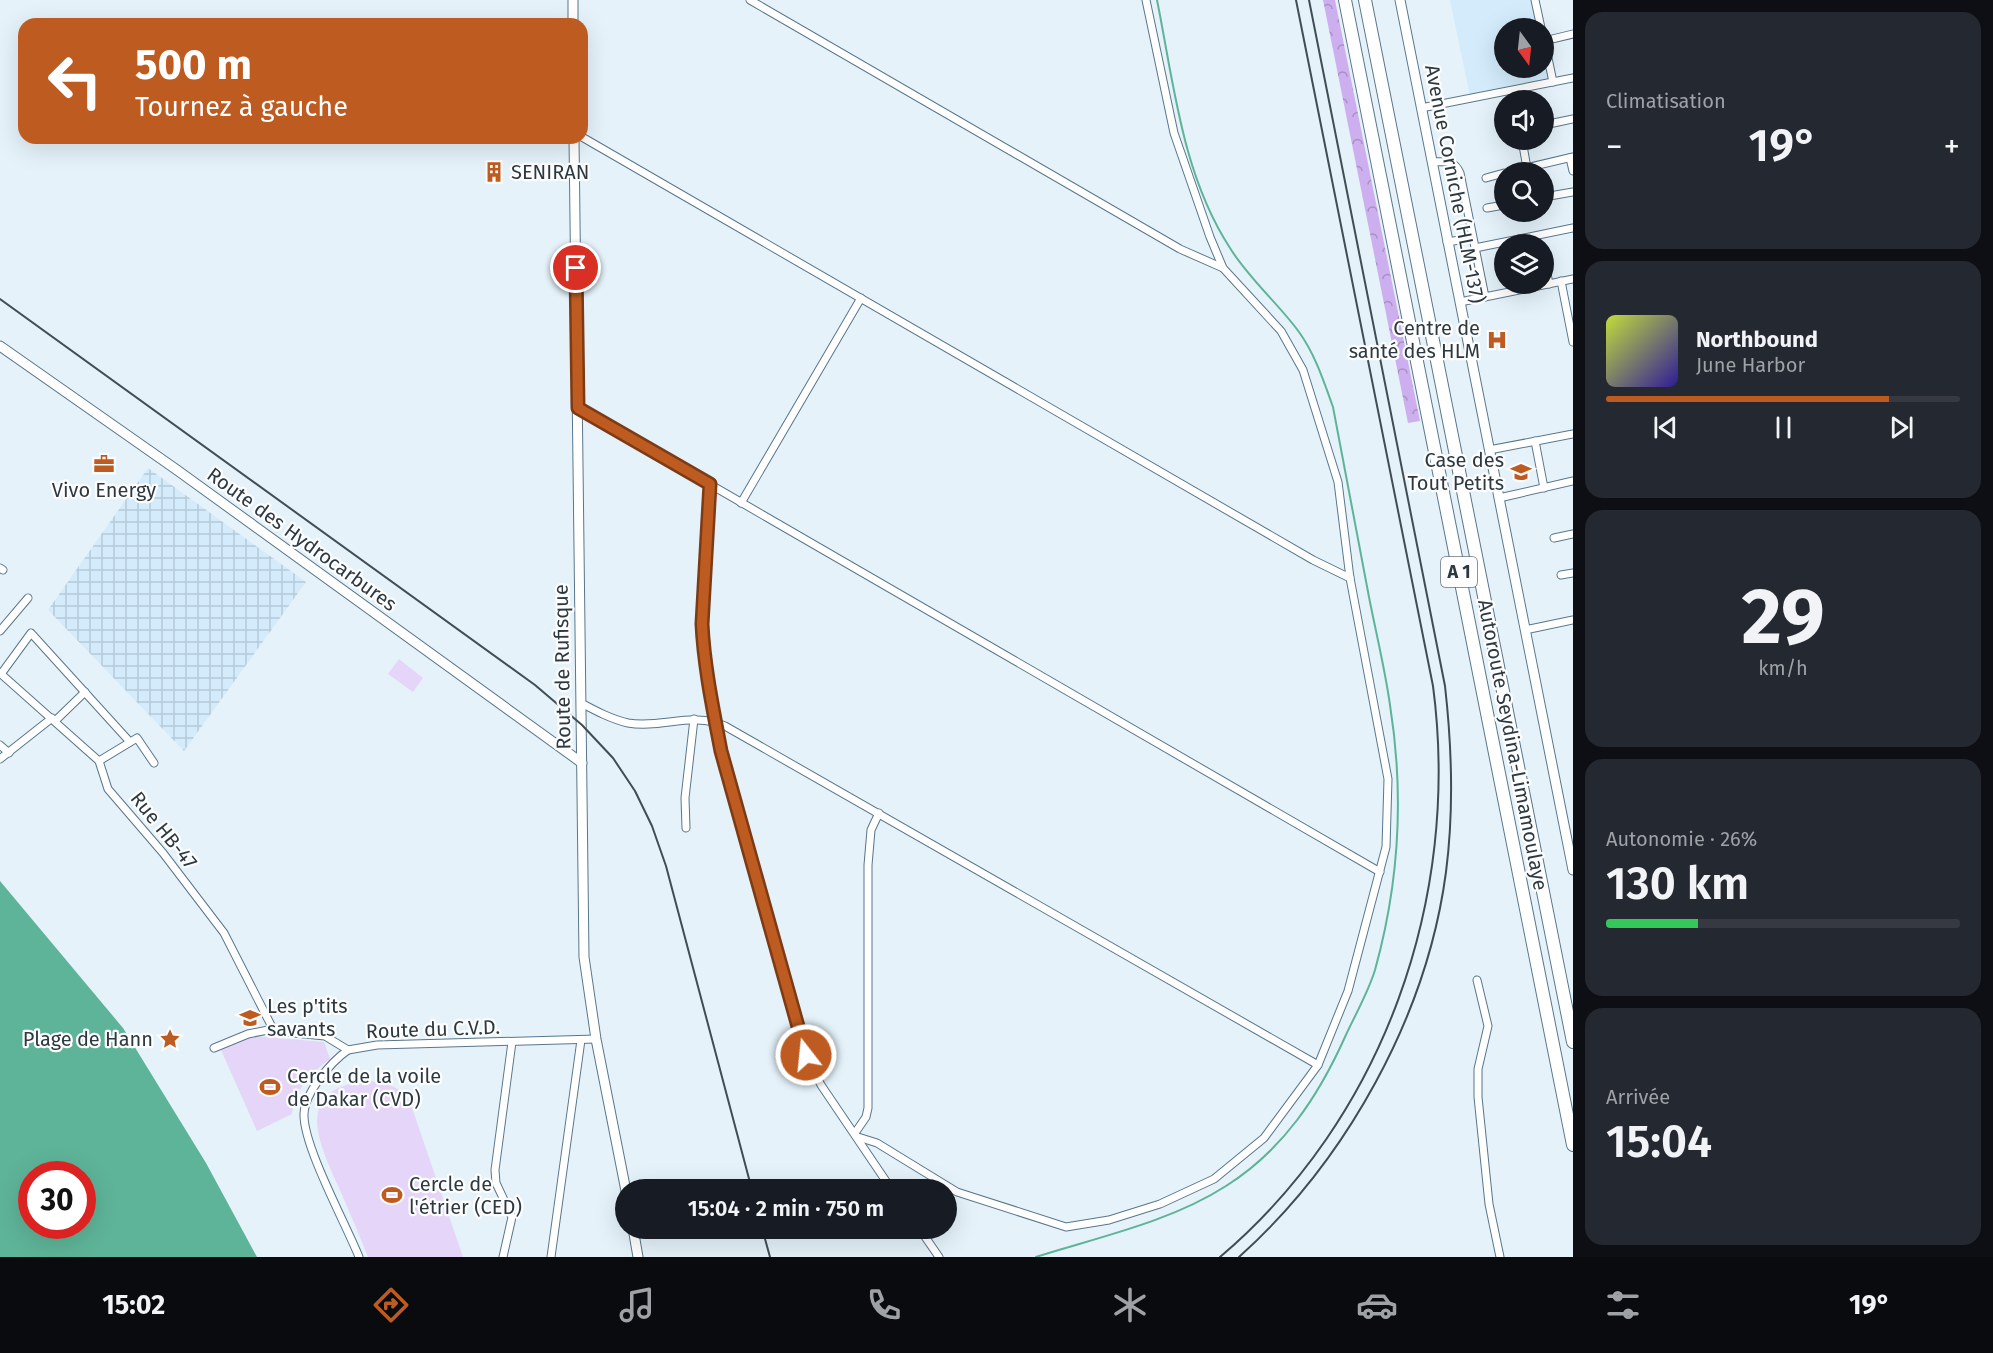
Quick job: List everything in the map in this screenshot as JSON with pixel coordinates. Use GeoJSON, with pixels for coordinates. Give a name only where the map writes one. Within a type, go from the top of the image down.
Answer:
{"type":"FeatureCollection","features":[{"type":"Feature","properties":{"kind":"highway","name":"Autoroute Seydina-Limamoulaye"},"geometry":{"type":"LineString","coordinates":[[1345,0],[1573,1145]]}},
{"type":"Feature","properties":{"kind":"highway","name":"Autoroute Seydina-Limamoulaye"},"geometry":{"type":"LineString","coordinates":[[1365,0],[1573,1042]]}},
{"type":"Feature","properties":{"kind":"street"},"geometry":{"type":"LineString","coordinates":[[573,0],[573,18]]}},
{"type":"Feature","properties":{"kind":"street"},"geometry":{"type":"LineString","coordinates":[[750,0],[1180,249],[1223,268]]}},
{"type":"Feature","properties":{"kind":"street"},"geometry":{"type":"LineString","coordinates":[[856,1135],[877,1143],[957,1192],[1057,1226],[1075,1227],[1109,1220],[1160,1204],[1223,1173],[1264,1138],[1317,1065],[1348,991],[1380,872],[1386,847],[1388,779],[1350,578],[1338,482],[1303,370],[1281,331],[1223,268],[1181,160],[1146,0]]}},
{"type":"Feature","properties":{"kind":"street","name":"Avenue Corniche (HLM-137)"},"geometry":{"type":"LineString","coordinates":[[1400,0],[1573,870]]}},
{"type":"Feature","properties":{"kind":"street"},"geometry":{"type":"LineString","coordinates":[[1535,0],[1539,18]]}},
{"type":"Feature","properties":{"kind":"street"},"geometry":{"type":"LineString","coordinates":[[1554,38],[1573,34]]}},
{"type":"Feature","properties":{"kind":"street"},"geometry":{"type":"LineString","coordinates":[[1552,78],[1553,82]]}},
{"type":"Feature","properties":{"kind":"street"},"geometry":{"type":"LineString","coordinates":[[1421,108],[1573,78]]}},
{"type":"Feature","properties":{"kind":"street"},"geometry":{"type":"LineString","coordinates":[[1554,124],[1573,119]]}},
{"type":"Feature","properties":{"kind":"street"},"geometry":{"type":"LineString","coordinates":[[588,140],[1313,560],[1350,578]]}},
{"type":"Feature","properties":{"kind":"street","name":"Route de Rufisque"},"geometry":{"type":"LineString","coordinates":[[574,144],[584,957],[596,1038],[624,1179]]}},
{"type":"Feature","properties":{"kind":"street"},"geometry":{"type":"LineString","coordinates":[[1554,163],[1572,158],[1573,171]]}},
{"type":"Feature","properties":{"kind":"street"},"geometry":{"type":"LineString","coordinates":[[1432,162],[1450,162],[1456,165],[1485,297]]}},
{"type":"Feature","properties":{"kind":"street"},"geometry":{"type":"LineString","coordinates":[[1486,178],[1494,176]]}},
{"type":"Feature","properties":{"kind":"street"},"geometry":{"type":"LineString","coordinates":[[1554,195],[1573,192]]}},
{"type":"Feature","properties":{"kind":"street"},"geometry":{"type":"LineString","coordinates":[[1487,208],[1494,207]]}},
{"type":"Feature","properties":{"kind":"street"},"geometry":{"type":"LineString","coordinates":[[1544,234],[1573,228]]}},
{"type":"Feature","properties":{"kind":"street"},"geometry":{"type":"LineString","coordinates":[[1448,242],[1472,238]]}},
{"type":"Feature","properties":{"kind":"street"},"geometry":{"type":"LineString","coordinates":[[1474,248],[1494,244]]}},
{"type":"Feature","properties":{"kind":"street"},"geometry":{"type":"LineString","coordinates":[[1554,283],[1573,279]]}},
{"type":"Feature","properties":{"kind":"street"},"geometry":{"type":"LineString","coordinates":[[1561,281],[1571,322],[1573,342]]}},
{"type":"Feature","properties":{"kind":"street"},"geometry":{"type":"LineString","coordinates":[[1460,302],[1500,294]]}},
{"type":"Feature","properties":{"kind":"street"},"geometry":{"type":"LineString","coordinates":[[741,503],[861,297]]}},
{"type":"Feature","properties":{"kind":"street","name":"Route des Hydrocarbures"},"geometry":{"type":"LineString","coordinates":[[0,346],[177,470],[582,763]]}},
{"type":"Feature","properties":{"kind":"street"},"geometry":{"type":"LineString","coordinates":[[578,408],[1380,872]]}},
{"type":"Feature","properties":{"kind":"street"},"geometry":{"type":"LineString","coordinates":[[1489,450],[1573,434]]}},
{"type":"Feature","properties":{"kind":"street"},"geometry":{"type":"LineString","coordinates":[[1535,441],[1544,488]]}},
{"type":"Feature","properties":{"kind":"street"},"geometry":{"type":"LineString","coordinates":[[1499,498],[1573,481]]}},
{"type":"Feature","properties":{"kind":"street"},"geometry":{"type":"LineString","coordinates":[[710,484],[702,624],[703,646],[721,751],[806,1055],[821,1085],[885,1179]]}},
{"type":"Feature","properties":{"kind":"street"},"geometry":{"type":"LineString","coordinates":[[1554,538],[1573,534]]}},
{"type":"Feature","properties":{"kind":"street"},"geometry":{"type":"LineString","coordinates":[[1561,575],[1573,573]]}},
{"type":"Feature","properties":{"kind":"street"},"geometry":{"type":"LineString","coordinates":[[1,629],[28,598]]}},
{"type":"Feature","properties":{"kind":"street"},"geometry":{"type":"LineString","coordinates":[[1525,630],[1573,620]]}},
{"type":"Feature","properties":{"kind":"street"},"geometry":{"type":"LineString","coordinates":[[0,685],[2,675],[31,633],[154,763]]}},
{"type":"Feature","properties":{"kind":"street","name":"Rue HB-47"},"geometry":{"type":"LineString","coordinates":[[2,675],[99,761],[108,789],[163,853],[224,933],[274,1030]]}},
{"type":"Feature","properties":{"kind":"street"},"geometry":{"type":"LineString","coordinates":[[0,759],[54,720],[86,692]]}},
{"type":"Feature","properties":{"kind":"street"},"geometry":{"type":"LineString","coordinates":[[581,703],[608,717],[629,723],[694,719],[715,721],[1317,1065]]}},
{"type":"Feature","properties":{"kind":"street"},"geometry":{"type":"LineString","coordinates":[[686,828],[685,798],[694,719]]}},
{"type":"Feature","properties":{"kind":"street"},"geometry":{"type":"LineString","coordinates":[[99,761],[134,740]]}},
{"type":"Feature","properties":{"kind":"street"},"geometry":{"type":"LineString","coordinates":[[0,745],[9,753]]}},
{"type":"Feature","properties":{"kind":"street"},"geometry":{"type":"LineString","coordinates":[[856,1135],[866,1117],[868,1108],[868,865],[871,830],[879,813]]}},
{"type":"Feature","properties":{"kind":"street"},"geometry":{"type":"LineString","coordinates":[[1477,980],[1488,1026],[1478,1069],[1478,1097],[1489,1204],[1500,1257]]}},
{"type":"Feature","properties":{"kind":"street","name":"Route du C.V.D."},"geometry":{"type":"LineString","coordinates":[[214,1048],[248,1034],[274,1030],[325,1036],[348,1050],[377,1045],[596,1038]]}},
{"type":"Feature","properties":{"kind":"street"},"geometry":{"type":"LineString","coordinates":[[551,1257],[581,1040]]}},
{"type":"Feature","properties":{"kind":"street"},"geometry":{"type":"LineString","coordinates":[[503,1257],[512,1217],[496,1183],[495,1170],[512,1042]]}},
{"type":"Feature","properties":{"kind":"street"},"geometry":{"type":"LineString","coordinates":[[348,1050],[325,1071],[304,1113],[311,1145],[359,1257]]}},
{"type":"Feature","properties":{"kind":"street"},"geometry":{"type":"LineString","coordinates":[[635,1239],[638,1257]]}},
{"type":"Feature","properties":{"kind":"street"},"geometry":{"type":"LineString","coordinates":[[927,1239],[939,1257]]}},
{"type":"Feature","properties":{"kind":"shaded area"},"geometry":{"type":"Polygon","coordinates":[[[1450,0],[1532,0],[1536,18],[1494,18],[1494,78],[1550,78],[1550,80],[1470,96],[1450,0]]]}},
{"type":"Feature","properties":{"kind":"shaded area"},"geometry":{"type":"Polygon","coordinates":[[[148,468],[306,582],[184,751],[48,610],[148,468]]]}},
{"type":"Feature","properties":{"kind":"shaded area"},"geometry":{"type":"Polygon","coordinates":[[[399,659],[423,678],[413,692],[388,674],[399,659]]]}},
{"type":"Feature","properties":{"kind":"shaded area"},"geometry":{"type":"Polygon","coordinates":[[[0,881],[123,1028],[206,1163],[257,1257],[0,1257],[0,881]]]}},
{"type":"Feature","properties":{"kind":"shaded area","name":"Cercle de la voile de Dakar (CVD)"},"geometry":{"type":"Polygon","coordinates":[[[253,1036],[324,1042],[330,1059],[316,1070],[300,1089],[292,1114],[257,1131],[221,1050],[253,1036]]]}},
{"type":"Feature","properties":{"kind":"shaded area","name":"Cercle de l'étrier (CED)"},"geometry":{"type":"Polygon","coordinates":[[[363,1081],[388,1084],[409,1099],[463,1257],[368,1257],[325,1154],[317,1122],[319,1108],[327,1096],[341,1087],[363,1081]]]}},
{"type":"Feature","properties":{"kind":"green space"},"geometry":{"type":"Polygon","coordinates":[[[1323,0],[1335,0],[1420,421],[1408,423],[1323,0]]]}},
{"type":"Feature","properties":{"kind":"waterway"},"geometry":{"type":"LineString","coordinates":[[1036,1257],[1134,1228],[1204,1199],[1246,1172],[1282,1139],[1323,1081],[1369,987],[1383,938],[1394,872],[1398,805],[1390,705],[1333,407],[1310,349],[1291,321],[1255,281],[1230,248],[1201,190],[1182,128],[1157,0]]}},
{"type":"Feature","properties":{"kind":"railway"},"geometry":{"type":"LineString","coordinates":[[1220,1257],[1277,1201],[1326,1139],[1367,1071],[1398,999],[1421,923],[1435,845],[1439,766],[1433,686],[1296,0]]}},
{"type":"Feature","properties":{"kind":"railway"},"geometry":{"type":"LineString","coordinates":[[1239,1257],[1278,1219],[1314,1177],[1347,1131],[1376,1082],[1400,1032],[1421,979],[1436,926],[1446,872],[1450,826],[1451,756],[1445,686],[1309,0]]}},
{"type":"Feature","properties":{"kind":"railway"},"geometry":{"type":"LineString","coordinates":[[0,299],[535,685],[582,725],[613,758],[635,791],[652,826],[666,866],[749,1179]]}},
{"type":"Feature","properties":{"kind":"railway"},"geometry":{"type":"LineString","coordinates":[[765,1239],[770,1257]]}},
{"type":"Feature","properties":{"kind":"place","name":"SENIRAN"},"geometry":{"type":"Point","coordinates":[494,172]}},
{"type":"Feature","properties":{"kind":"place","name":"Centre de santé des HLM"},"geometry":{"type":"Point","coordinates":[1497,340]}},
{"type":"Feature","properties":{"kind":"place","name":"Vivo Energy"},"geometry":{"type":"Point","coordinates":[104,464]}},
{"type":"Feature","properties":{"kind":"place","name":"Case des Tout Petits"},"geometry":{"type":"Point","coordinates":[1521,472]}},
{"type":"Feature","properties":{"kind":"place","name":"Les p'tits savants"},"geometry":{"type":"Point","coordinates":[250,1018]}},
{"type":"Feature","properties":{"kind":"place","name":"Plage de Hann"},"geometry":{"type":"Point","coordinates":[170,1039]}},
{"type":"Feature","properties":{"kind":"place","name":"Cercle de la voile de Dakar (CVD)"},"geometry":{"type":"Point","coordinates":[270,1087]}},
{"type":"Feature","properties":{"kind":"place","name":"Cercle de l'étrier (CED)"},"geometry":{"type":"Point","coordinates":[392,1195]}},
{"type":"Feature","properties":{"kind":"route"},"geometry":{"type":"LineString","coordinates":[[576,268],[578,408],[710,484],[702,624],[703,646],[715,721],[721,751],[806,1055]]}}]}
